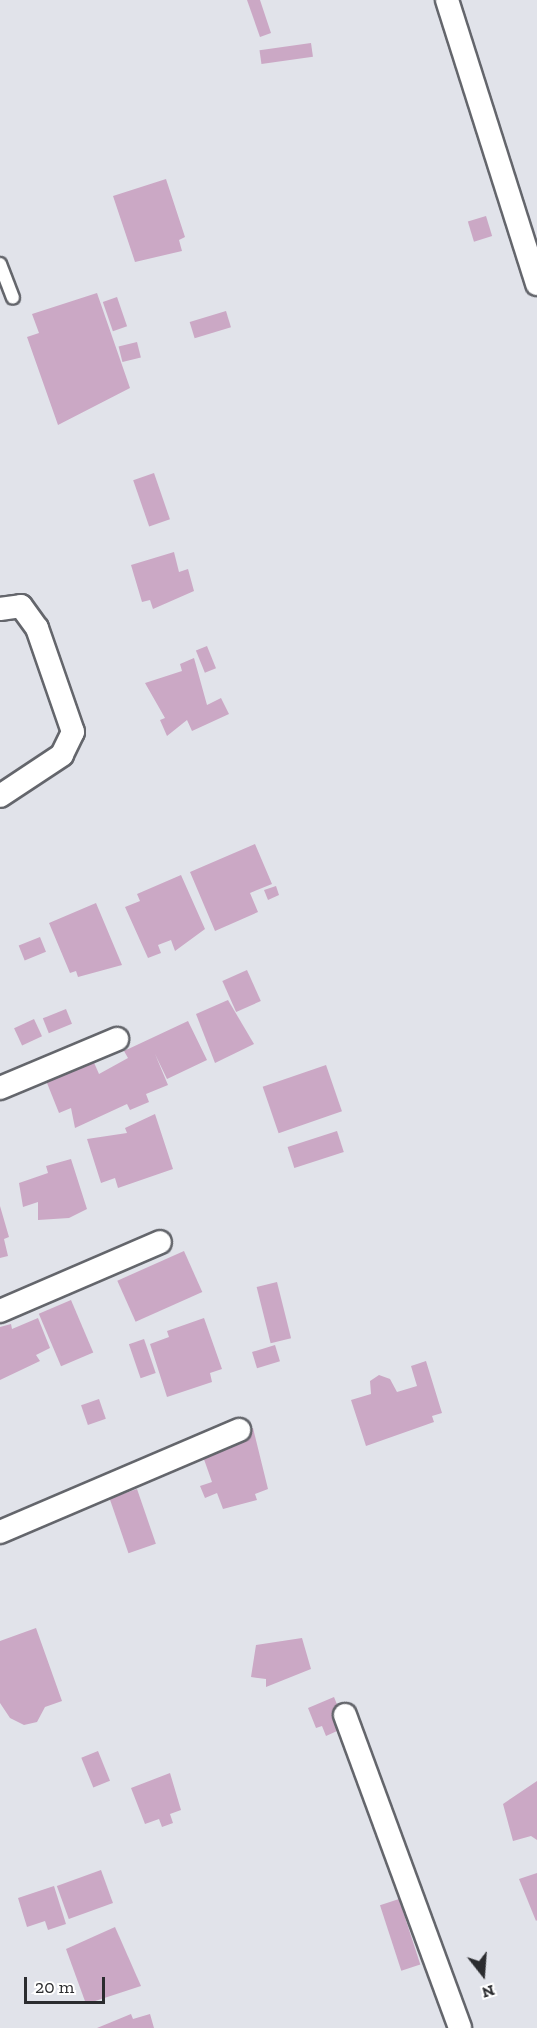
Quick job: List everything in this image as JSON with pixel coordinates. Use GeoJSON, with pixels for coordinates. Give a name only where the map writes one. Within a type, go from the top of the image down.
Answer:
{"type":"FeatureCollection","features":[{"type":"Feature","properties":{"kind":"street"},"geometry":{"type":"LineString","coordinates":[[447,0],[537,284]]}},
{"type":"Feature","properties":{"kind":"street"},"geometry":{"type":"LineString","coordinates":[[0,609],[21,606],[37,628],[73,732],[62,755],[0,796]]}},
{"type":"Feature","properties":{"kind":"street"},"geometry":{"type":"LineString","coordinates":[[0,1088],[117,1039]]}},
{"type":"Feature","properties":{"kind":"street"},"geometry":{"type":"LineString","coordinates":[[0,1311],[160,1242]]}},
{"type":"Feature","properties":{"kind":"street"},"geometry":{"type":"LineString","coordinates":[[0,1532],[239,1430]]}},
{"type":"Feature","properties":{"kind":"street"},"geometry":{"type":"LineString","coordinates":[[345,1715],[460,2028]]}},
{"type":"Feature","properties":{"kind":"lane"},"geometry":{"type":"LineString","coordinates":[[0,264],[13,298]]}},
{"type":"Feature","properties":{"kind":"building"},"geometry":{"type":"Polygon","coordinates":[[[247,0],[260,0],[271,33],[260,37],[247,0]]]}},
{"type":"Feature","properties":{"kind":"building"},"geometry":{"type":"Polygon","coordinates":[[[311,43],[313,57],[261,64],[260,50],[311,43]]]}},
{"type":"Feature","properties":{"kind":"building"},"geometry":{"type":"Polygon","coordinates":[[[166,179],[185,237],[179,240],[182,251],[135,262],[113,196],[166,179]]]}},
{"type":"Feature","properties":{"kind":"building"},"geometry":{"type":"Polygon","coordinates":[[[486,216],[492,236],[474,242],[468,222],[486,216]]]}},
{"type":"Feature","properties":{"kind":"building"},"geometry":{"type":"Polygon","coordinates":[[[97,293],[130,388],[58,425],[27,337],[39,333],[32,314],[97,293]]]}},
{"type":"Feature","properties":{"kind":"building"},"geometry":{"type":"Polygon","coordinates":[[[117,297],[127,326],[113,331],[103,302],[117,297]]]}},
{"type":"Feature","properties":{"kind":"building"},"geometry":{"type":"Polygon","coordinates":[[[226,311],[231,327],[195,338],[190,322],[226,311]]]}},
{"type":"Feature","properties":{"kind":"building"},"geometry":{"type":"Polygon","coordinates":[[[137,342],[141,358],[122,362],[119,347],[137,342]]]}},
{"type":"Feature","properties":{"kind":"building"},"geometry":{"type":"Polygon","coordinates":[[[154,473],[170,519],[149,526],[133,480],[154,473]]]}},
{"type":"Feature","properties":{"kind":"building"},"geometry":{"type":"Polygon","coordinates":[[[174,552],[179,572],[188,569],[194,591],[153,609],[150,600],[142,602],[131,565],[174,552]]]}},
{"type":"Feature","properties":{"kind":"building"},"geometry":{"type":"Polygon","coordinates":[[[207,646],[216,668],[205,673],[196,650],[207,646]]]}},
{"type":"Feature","properties":{"kind":"building"},"geometry":{"type":"Polygon","coordinates":[[[194,658],[207,705],[221,698],[229,714],[192,731],[187,720],[167,736],[160,720],[165,718],[145,683],[182,671],[180,664],[194,658]]]}},
{"type":"Feature","properties":{"kind":"building"},"geometry":{"type":"Polygon","coordinates":[[[255,844],[272,884],[250,893],[258,912],[215,931],[190,872],[255,844]]]}},
{"type":"Feature","properties":{"kind":"building"},"geometry":{"type":"Polygon","coordinates":[[[181,875],[205,929],[175,951],[171,940],[158,945],[161,953],[148,958],[125,907],[140,901],[137,894],[181,875]]]}},
{"type":"Feature","properties":{"kind":"building"},"geometry":{"type":"Polygon","coordinates":[[[276,886],[279,895],[268,900],[264,890],[276,886]]]}},
{"type":"Feature","properties":{"kind":"building"},"geometry":{"type":"Polygon","coordinates":[[[96,903],[122,965],[78,977],[76,971],[70,973],[49,923],[96,903]]]}},
{"type":"Feature","properties":{"kind":"building"},"geometry":{"type":"Polygon","coordinates":[[[40,937],[46,952],[25,960],[19,946],[40,937]]]}},
{"type":"Feature","properties":{"kind":"building"},"geometry":{"type":"Polygon","coordinates":[[[247,970],[261,1001],[236,1012],[222,981],[247,970]]]}},
{"type":"Feature","properties":{"kind":"building"},"geometry":{"type":"Polygon","coordinates":[[[228,1000],[254,1044],[215,1063],[196,1014],[228,1000]]]}},
{"type":"Feature","properties":{"kind":"building"},"geometry":{"type":"Polygon","coordinates":[[[66,1009],[72,1024],[49,1033],[43,1018],[66,1009]]]}},
{"type":"Feature","properties":{"kind":"building"},"geometry":{"type":"Polygon","coordinates":[[[34,1019],[42,1036],[22,1046],[14,1028],[34,1019]]]}},
{"type":"Feature","properties":{"kind":"building"},"geometry":{"type":"Polygon","coordinates":[[[188,1021],[207,1060],[167,1079],[155,1054],[168,1085],[146,1094],[149,1102],[130,1110],[127,1104],[75,1128],[71,1108],[59,1113],[45,1078],[92,1058],[99,1074],[128,1058],[124,1051],[188,1021]]]}},
{"type":"Feature","properties":{"kind":"building"},"geometry":{"type":"Polygon","coordinates":[[[326,1065],[342,1111],[279,1133],[263,1087],[326,1065]]]}},
{"type":"Feature","properties":{"kind":"building"},"geometry":{"type":"Polygon","coordinates":[[[155,1114],[173,1169],[118,1188],[115,1178],[101,1183],[87,1139],[127,1133],[125,1128],[155,1114]]]}},
{"type":"Feature","properties":{"kind":"building"},"geometry":{"type":"Polygon","coordinates":[[[337,1131],[344,1152],[294,1168],[288,1147],[337,1131]]]}},
{"type":"Feature","properties":{"kind":"building"},"geometry":{"type":"Polygon","coordinates":[[[71,1159],[87,1209],[69,1218],[38,1220],[38,1202],[23,1207],[19,1183],[48,1173],[46,1166],[71,1159]]]}},
{"type":"Feature","properties":{"kind":"building"},"geometry":{"type":"Polygon","coordinates":[[[0,1206],[9,1237],[4,1239],[8,1256],[0,1258],[0,1206]]]}},
{"type":"Feature","properties":{"kind":"building"},"geometry":{"type":"Polygon","coordinates":[[[184,1251],[202,1292],[136,1322],[117,1281],[184,1251]]]}},
{"type":"Feature","properties":{"kind":"building"},"geometry":{"type":"Polygon","coordinates":[[[277,1282],[291,1338],[271,1343],[257,1287],[277,1282]]]}},
{"type":"Feature","properties":{"kind":"building"},"geometry":{"type":"Polygon","coordinates":[[[71,1300],[93,1352],[61,1366],[39,1314],[71,1300]]]}},
{"type":"Feature","properties":{"kind":"building"},"geometry":{"type":"Polygon","coordinates":[[[38,1318],[50,1348],[36,1355],[40,1361],[0,1380],[0,1327],[11,1324],[12,1329],[38,1318]]]}},
{"type":"Feature","properties":{"kind":"building"},"geometry":{"type":"Polygon","coordinates":[[[204,1318],[222,1369],[210,1373],[212,1382],[167,1397],[150,1344],[169,1337],[167,1331],[204,1318]]]}},
{"type":"Feature","properties":{"kind":"building"},"geometry":{"type":"Polygon","coordinates":[[[144,1339],[156,1373],[141,1378],[129,1344],[144,1339]]]}},
{"type":"Feature","properties":{"kind":"building"},"geometry":{"type":"Polygon","coordinates":[[[275,1345],[280,1361],[257,1368],[252,1352],[275,1345]]]}},
{"type":"Feature","properties":{"kind":"building"},"geometry":{"type":"Polygon","coordinates":[[[426,1361],[442,1413],[432,1416],[434,1422],[366,1446],[351,1400],[371,1394],[370,1381],[379,1375],[390,1379],[397,1392],[417,1386],[411,1366],[426,1361]]]}},
{"type":"Feature","properties":{"kind":"building"},"geometry":{"type":"Polygon","coordinates":[[[99,1399],[106,1419],[88,1425],[81,1405],[99,1399]]]}},
{"type":"Feature","properties":{"kind":"building"},"geometry":{"type":"Polygon","coordinates":[[[253,1428],[268,1489],[255,1494],[257,1500],[223,1509],[217,1493],[205,1498],[200,1486],[212,1482],[200,1448],[253,1428]]]}},
{"type":"Feature","properties":{"kind":"building"},"geometry":{"type":"Polygon","coordinates":[[[137,1489],[156,1544],[128,1553],[110,1498],[137,1489]]]}},
{"type":"Feature","properties":{"kind":"building"},"geometry":{"type":"Polygon","coordinates":[[[36,1628],[62,1701],[45,1707],[37,1722],[24,1725],[10,1718],[0,1703],[0,1641],[36,1628]]]}},
{"type":"Feature","properties":{"kind":"building"},"geometry":{"type":"Polygon","coordinates":[[[302,1638],[311,1669],[266,1687],[266,1679],[251,1677],[256,1645],[302,1638]]]}},
{"type":"Feature","properties":{"kind":"building"},"geometry":{"type":"Polygon","coordinates":[[[334,1697],[346,1727],[326,1736],[322,1726],[316,1728],[308,1708],[334,1697]]]}},
{"type":"Feature","properties":{"kind":"building"},"geometry":{"type":"Polygon","coordinates":[[[98,1751],[110,1781],[93,1787],[81,1758],[98,1751]]]}},
{"type":"Feature","properties":{"kind":"building"},"geometry":{"type":"Polygon","coordinates":[[[170,1773],[181,1810],[170,1814],[173,1823],[162,1827],[159,1819],[145,1824],[131,1788],[170,1773]]]}},
{"type":"Feature","properties":{"kind":"building"},"geometry":{"type":"Polygon","coordinates":[[[537,1781],[537,1840],[531,1836],[513,1841],[503,1804],[537,1781]]]}},
{"type":"Feature","properties":{"kind":"building"},"geometry":{"type":"Polygon","coordinates":[[[101,1870],[113,1903],[69,1919],[57,1886],[101,1870]]]}},
{"type":"Feature","properties":{"kind":"building"},"geometry":{"type":"Polygon","coordinates":[[[537,1873],[537,1920],[536,1921],[519,1879],[537,1873]]]}},
{"type":"Feature","properties":{"kind":"building"},"geometry":{"type":"Polygon","coordinates":[[[54,1886],[66,1924],[48,1930],[45,1921],[27,1927],[18,1898],[54,1886]]]}},
{"type":"Feature","properties":{"kind":"building"},"geometry":{"type":"Polygon","coordinates":[[[399,1899],[420,1965],[401,1971],[380,1905],[399,1899]]]}},
{"type":"Feature","properties":{"kind":"building"},"geometry":{"type":"Polygon","coordinates":[[[115,1927],[141,1986],[86,2004],[66,1949],[115,1927]]]}},
{"type":"Feature","properties":{"kind":"building"},"geometry":{"type":"Polygon","coordinates":[[[131,2014],[133,2019],[150,2014],[154,2028],[97,2028],[131,2014]]]}}]}
